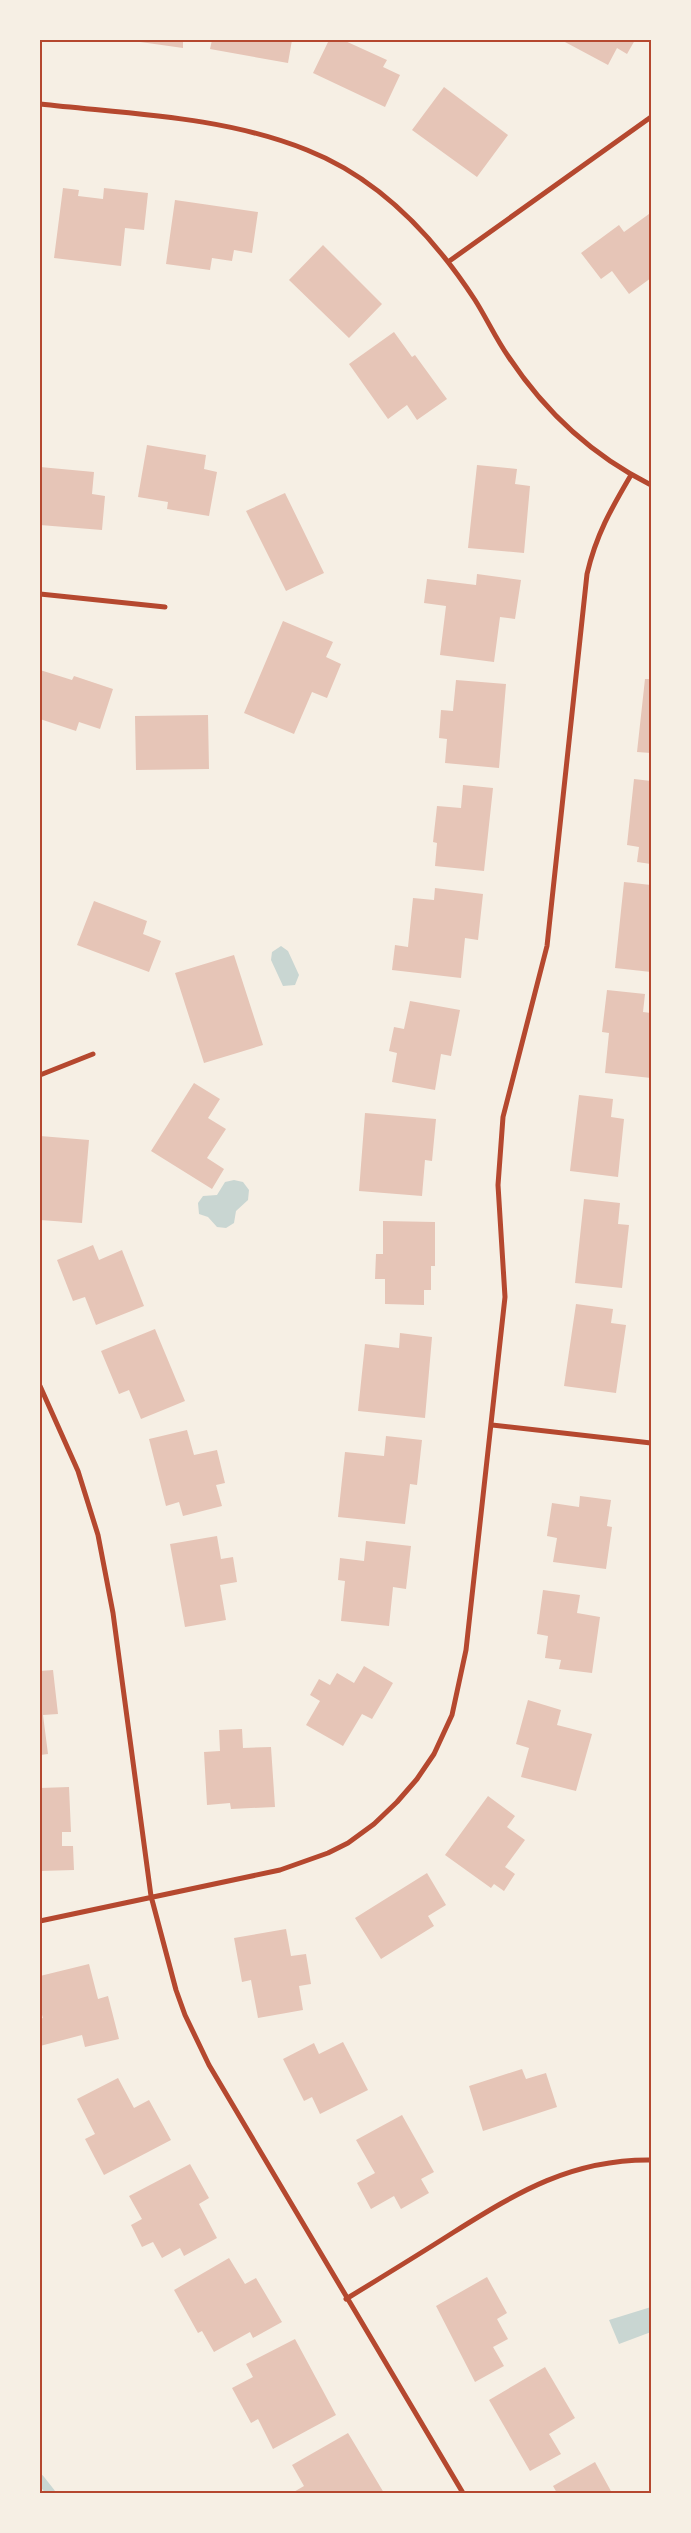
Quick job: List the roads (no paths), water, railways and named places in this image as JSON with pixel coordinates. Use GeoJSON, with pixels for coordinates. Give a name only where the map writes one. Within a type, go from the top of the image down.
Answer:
{"type":"FeatureCollection","features":[{"type":"Feature","properties":{"kind":"street"},"geometry":{"type":"LineString","coordinates":[[40,104],[187,120],[238,129],[308,150],[371,186],[411,221],[448,262],[475,300],[507,355],[549,411],[594,451],[631,475],[651,485]]}},
{"type":"Feature","properties":{"kind":"street"},"geometry":{"type":"LineString","coordinates":[[448,262],[651,117]]}},
{"type":"Feature","properties":{"kind":"street"},"geometry":{"type":"LineString","coordinates":[[40,1921],[280,1870],[328,1853],[348,1843],[374,1824],[398,1802],[417,1779],[443,1738],[455,1706],[461,1677],[492,1425],[505,1297],[498,1185],[503,1117],[547,946],[587,574],[594,545],[604,520],[631,475]]}},
{"type":"Feature","properties":{"kind":"street"},"geometry":{"type":"LineString","coordinates":[[40,594],[165,607]]}},
{"type":"Feature","properties":{"kind":"street"},"geometry":{"type":"LineString","coordinates":[[40,1075],[93,1054]]}},
{"type":"Feature","properties":{"kind":"street"},"geometry":{"type":"LineString","coordinates":[[40,1386],[89,1500],[106,1571],[151,1896],[184,2015],[209,2065],[346,2299],[463,2493]]}},
{"type":"Feature","properties":{"kind":"street"},"geometry":{"type":"LineString","coordinates":[[492,1425],[651,1444]]}},
{"type":"Feature","properties":{"kind":"street"},"geometry":{"type":"LineString","coordinates":[[346,2299],[518,2192],[553,2177],[594,2165],[651,2160]]}},
{"type":"Feature","properties":{"kind":"waterway"},"geometry":{"type":"LineString","coordinates":[[40,2479],[51,2493]]}}]}
